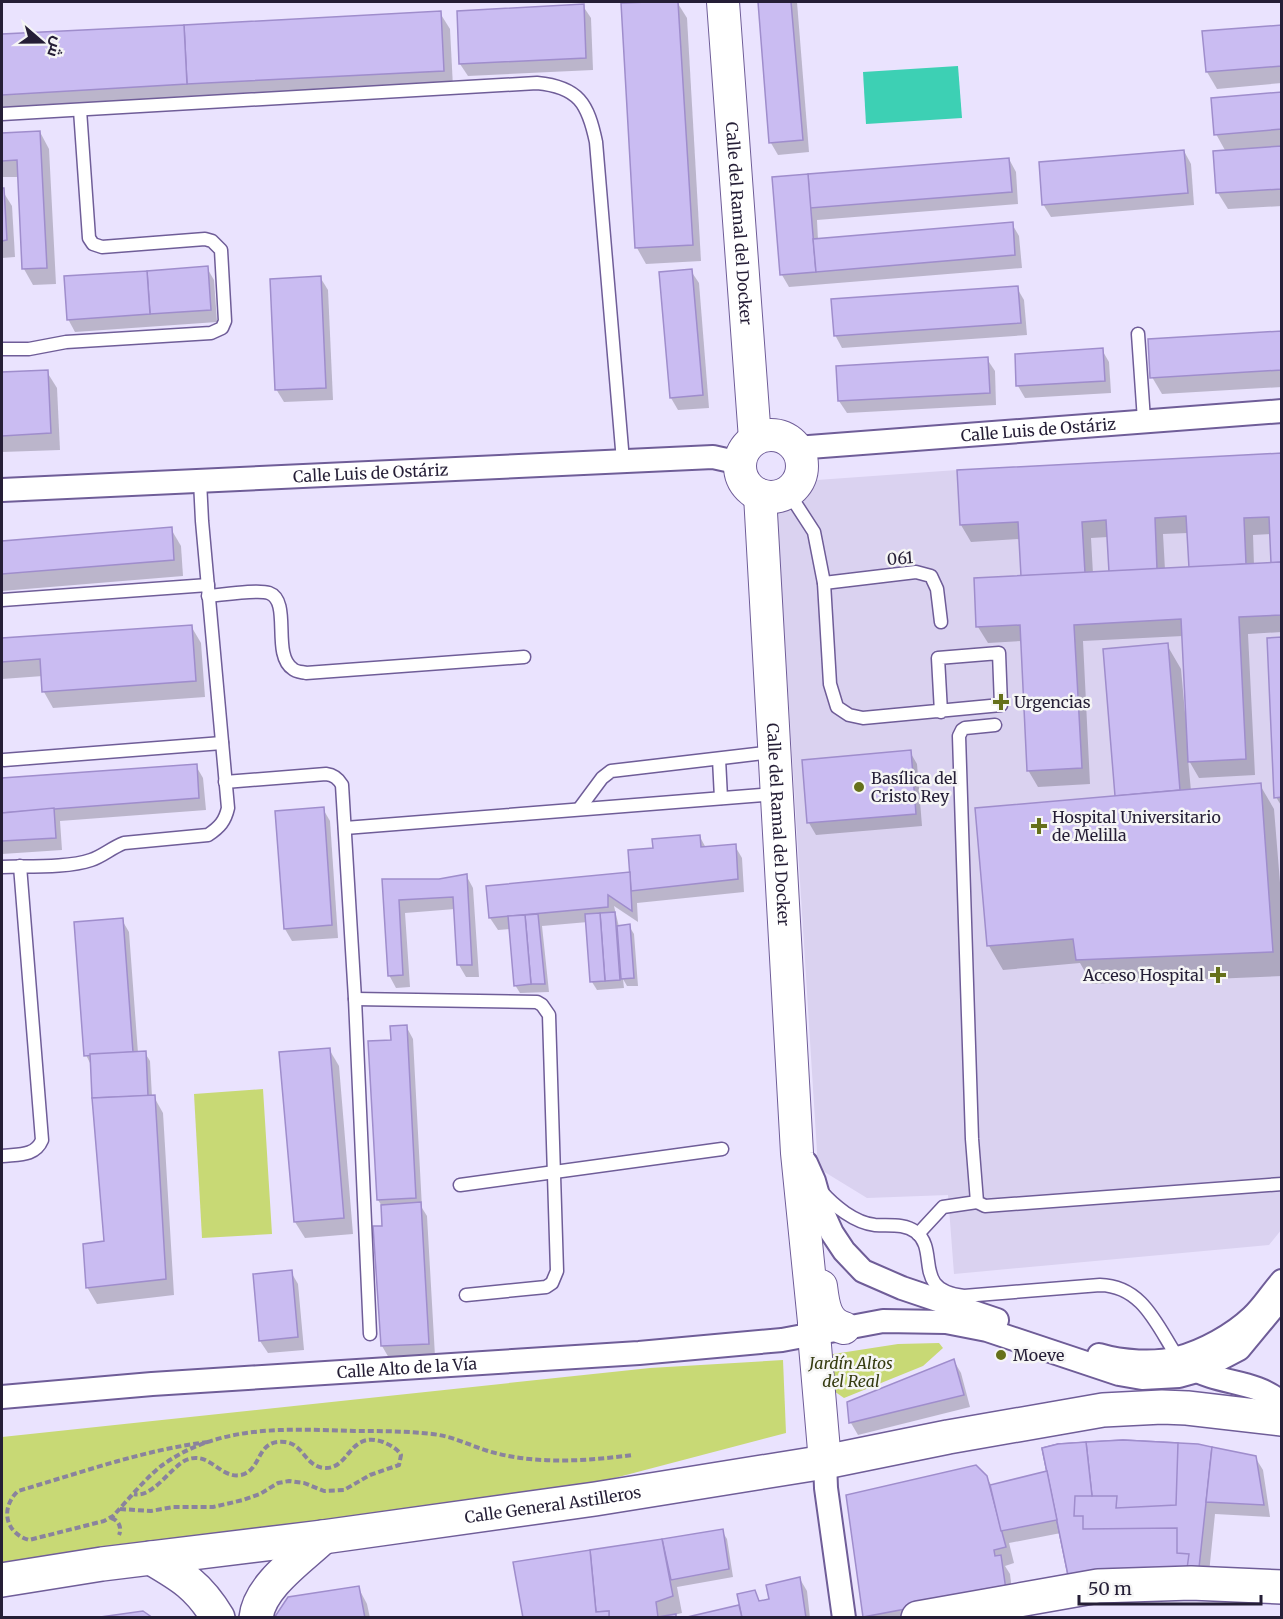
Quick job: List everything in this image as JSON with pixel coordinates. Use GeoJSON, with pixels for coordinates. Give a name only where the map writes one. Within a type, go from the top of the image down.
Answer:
{"type":"FeatureCollection","features":[{"type":"Feature","properties":{"kind":"main road","name":"Calle del Ramal del Docker"},"geometry":{"type":"LineString","coordinates":[[721,4],[748,451]]}},
{"type":"Feature","properties":{"kind":"main road"},"geometry":{"type":"LineString","coordinates":[[764,435],[782,437],[796,448],[801,457],[802,467],[796,486],[774,494],[752,492],[742,479],[748,451],[764,435]]}},
{"type":"Feature","properties":{"kind":"main road","name":"Calle del Ramal del Docker"},"geometry":{"type":"LineString","coordinates":[[774,494],[776,794],[797,1153],[814,1322],[829,1331],[825,1462]]}},
{"type":"Feature","properties":{"kind":"main road","name":"Calle General Astilleros"},"geometry":{"type":"LineString","coordinates":[[2,1580],[151,1558],[323,1538],[595,1499],[825,1462],[948,1437],[1103,1410],[1187,1408],[1281,1419]]}},
{"type":"Feature","properties":{"kind":"main road"},"geometry":{"type":"LineString","coordinates":[[256,1617],[261,1598],[274,1581],[323,1538]]}},
{"type":"Feature","properties":{"kind":"main road"},"geometry":{"type":"LineString","coordinates":[[151,1558],[195,1587],[218,1617]]}},
{"type":"Feature","properties":{"kind":"main road"},"geometry":{"type":"LineString","coordinates":[[918,1617],[1098,1586],[1191,1583],[1281,1587]]}},
{"type":"Feature","properties":{"kind":"street","name":"Calle Luis de Ostáriz"},"geometry":{"type":"LineString","coordinates":[[796,448],[1281,411]]}},
{"type":"Feature","properties":{"kind":"street","name":"Calle Luis de Ostáriz"},"geometry":{"type":"LineString","coordinates":[[2,490],[712,457],[730,459],[748,451]]}},
{"type":"Feature","properties":{"kind":"street","name":"Calle del Ramal del Docker"},"geometry":{"type":"LineString","coordinates":[[797,1153],[806,1163],[814,1181],[823,1213],[832,1233],[844,1251],[863,1271],[902,1288],[1102,1356],[1120,1359],[1174,1358],[1217,1341],[1253,1317],[1281,1281]]}},
{"type":"Feature","properties":{"kind":"street"},"geometry":{"type":"LineString","coordinates":[[829,1331],[883,1321],[946,1322],[987,1330],[1119,1374],[1142,1378],[1179,1376],[1197,1371],[1239,1349],[1281,1297]]}},
{"type":"Feature","properties":{"kind":"street","name":"Calle Alto de la Vía"},"geometry":{"type":"LineString","coordinates":[[2,1397],[152,1384],[576,1358],[782,1340],[829,1331]]}},
{"type":"Feature","properties":{"kind":"street"},"geometry":{"type":"LineString","coordinates":[[1103,1410],[1117,1392],[1135,1377],[1174,1358],[1210,1377],[1257,1387],[1268,1392],[1281,1403]]}},
{"type":"Feature","properties":{"kind":"street"},"geometry":{"type":"LineString","coordinates":[[825,1462],[826,1488],[844,1617]]}},
{"type":"Feature","properties":{"kind":"lane"},"geometry":{"type":"LineString","coordinates":[[2,114],[537,83],[564,88],[576,95],[586,106],[592,122],[599,163],[623,461]]}},
{"type":"Feature","properties":{"kind":"lane"},"geometry":{"type":"LineString","coordinates":[[2,350],[29,349],[66,342],[211,333],[222,328],[225,321],[222,250],[212,241],[205,239],[102,247],[93,244],[89,238],[80,110]]}},
{"type":"Feature","properties":{"kind":"lane"},"geometry":{"type":"LineString","coordinates":[[1138,334],[1144,420]]}},
{"type":"Feature","properties":{"kind":"lane"},"geometry":{"type":"LineString","coordinates":[[2,867],[90,861],[124,843],[208,835],[219,828],[226,818],[228,808],[200,481]]}},
{"type":"Feature","properties":{"kind":"lane"},"geometry":{"type":"LineString","coordinates":[[774,494],[814,532],[824,583],[830,684],[837,707],[849,715],[863,718],[941,712],[1001,705],[999,653],[938,658],[941,712]]}},
{"type":"Feature","properties":{"kind":"lane","name":"061"},"geometry":{"type":"LineString","coordinates":[[824,583],[916,572],[931,576],[936,589],[941,622]]}},
{"type":"Feature","properties":{"kind":"lane"},"geometry":{"type":"LineString","coordinates":[[2,600],[208,590],[263,592],[273,595],[279,602],[286,660],[293,669],[306,674],[524,657]]}},
{"type":"Feature","properties":{"kind":"lane"},"geometry":{"type":"LineString","coordinates":[[976,1203],[959,736],[965,728],[995,725]]}},
{"type":"Feature","properties":{"kind":"lane"},"geometry":{"type":"LineString","coordinates":[[4,760],[222,743]]}},
{"type":"Feature","properties":{"kind":"lane"},"geometry":{"type":"LineString","coordinates":[[579,809],[602,778],[611,771],[774,752]]}},
{"type":"Feature","properties":{"kind":"lane"},"geometry":{"type":"LineString","coordinates":[[719,759],[721,798]]}},
{"type":"Feature","properties":{"kind":"lane"},"geometry":{"type":"LineString","coordinates":[[225,783],[333,775],[342,785],[355,999],[370,1334]]}},
{"type":"Feature","properties":{"kind":"lane"},"geometry":{"type":"LineString","coordinates":[[345,828],[776,794]]}},
{"type":"Feature","properties":{"kind":"lane"},"geometry":{"type":"LineString","coordinates":[[2,1155],[27,1154],[39,1146],[42,1140],[20,866]]}},
{"type":"Feature","properties":{"kind":"lane"},"geometry":{"type":"LineString","coordinates":[[355,999],[537,1002],[549,1015],[557,1271],[552,1283],[546,1287],[466,1295]]}},
{"type":"Feature","properties":{"kind":"lane"},"geometry":{"type":"LineString","coordinates":[[460,1185],[722,1149]]}},
{"type":"Feature","properties":{"kind":"lane"},"geometry":{"type":"LineString","coordinates":[[814,1181],[834,1204],[859,1220],[873,1225],[903,1226],[918,1234],[925,1245],[928,1271],[932,1279],[945,1292],[964,1296],[1100,1285],[1119,1287],[1138,1298],[1174,1358]]}},
{"type":"Feature","properties":{"kind":"lane"},"geometry":{"type":"LineString","coordinates":[[918,1234],[942,1207],[976,1203],[985,1206],[1281,1184]]}},
{"type":"Feature","properties":{"kind":"path"},"geometry":{"type":"LineString","coordinates":[[208,1442],[163,1464],[120,1509],[104,1521],[30,1540],[21,1538],[13,1532],[5,1517],[8,1502],[18,1491],[152,1453],[249,1432],[282,1428],[404,1432],[448,1437],[488,1450],[543,1460],[573,1461],[633,1455]]}},
{"type":"Feature","properties":{"kind":"path"},"geometry":{"type":"LineString","coordinates":[[120,1509],[152,1511],[173,1507],[220,1505],[251,1497],[278,1483],[289,1481],[304,1483],[324,1491],[344,1490],[370,1475],[399,1465],[401,1455],[399,1451],[386,1443],[368,1440],[354,1446],[339,1464],[331,1468],[323,1468],[309,1462],[298,1446],[276,1442],[264,1448],[259,1453],[254,1467],[243,1474],[225,1473],[211,1461],[193,1458],[185,1461],[146,1493],[134,1494]]}},
{"type":"Feature","properties":{"kind":"shaded area"},"geometry":{"type":"Polygon","coordinates":[[[958,66],[962,118],[866,124],[863,72],[958,66]]]}},
{"type":"Feature","properties":{"kind":"shaded area","name":"Hospital Universitario de Melilla"},"geometry":{"type":"Polygon","coordinates":[[[1281,453],[1282,1229],[1269,1245],[954,1274],[948,1195],[867,1198],[818,1168],[775,483],[957,470],[1281,453]]]}},
{"type":"Feature","properties":{"kind":"green space"},"geometry":{"type":"Polygon","coordinates":[[[263,1089],[272,1234],[202,1238],[194,1094],[263,1089]]]}},
{"type":"Feature","properties":{"kind":"green space","name":"Jardín Altos del Real"},"geometry":{"type":"Polygon","coordinates":[[[939,1343],[943,1348],[923,1366],[844,1398],[831,1389],[827,1355],[898,1344],[939,1343]]]}},
{"type":"Feature","properties":{"kind":"green space"},"geometry":{"type":"Polygon","coordinates":[[[783,1360],[786,1433],[607,1480],[2,1565],[2,1437],[650,1368],[783,1360]]]}},
{"type":"Feature","properties":{"kind":"building"},"geometry":{"type":"Polygon","coordinates":[[[678,2],[693,245],[635,248],[621,3],[678,2]]]}},
{"type":"Feature","properties":{"kind":"building"},"geometry":{"type":"Polygon","coordinates":[[[758,2],[791,2],[803,140],[769,143],[758,2]]]}},
{"type":"Feature","properties":{"kind":"building"},"geometry":{"type":"Polygon","coordinates":[[[584,4],[586,58],[459,64],[457,11],[584,4]]]}},
{"type":"Feature","properties":{"kind":"building"},"geometry":{"type":"Polygon","coordinates":[[[441,11],[444,71],[187,84],[184,25],[441,11]]]}},
{"type":"Feature","properties":{"kind":"building"},"geometry":{"type":"Polygon","coordinates":[[[184,25],[187,84],[2,95],[2,34],[184,25]]]}},
{"type":"Feature","properties":{"kind":"building"},"geometry":{"type":"Polygon","coordinates":[[[1282,25],[1282,66],[1206,72],[1202,31],[1282,25]]]}},
{"type":"Feature","properties":{"kind":"building"},"geometry":{"type":"Polygon","coordinates":[[[1282,92],[1282,129],[1214,135],[1211,98],[1282,92]]]}},
{"type":"Feature","properties":{"kind":"building"},"geometry":{"type":"Polygon","coordinates":[[[40,131],[47,268],[22,269],[17,160],[2,161],[2,133],[40,131]]]}},
{"type":"Feature","properties":{"kind":"building"},"geometry":{"type":"Polygon","coordinates":[[[1282,146],[1282,189],[1216,193],[1213,151],[1282,146]]]}},
{"type":"Feature","properties":{"kind":"building"},"geometry":{"type":"Polygon","coordinates":[[[1184,150],[1188,193],[1042,205],[1039,162],[1184,150]]]}},
{"type":"Feature","properties":{"kind":"building"},"geometry":{"type":"Polygon","coordinates":[[[1009,158],[1012,192],[810,208],[808,174],[1009,158]]]}},
{"type":"Feature","properties":{"kind":"building"},"geometry":{"type":"Polygon","coordinates":[[[808,174],[816,272],[780,275],[772,177],[808,174]]]}},
{"type":"Feature","properties":{"kind":"building"},"geometry":{"type":"Polygon","coordinates":[[[2,188],[4,188],[7,240],[2,241],[2,188]]]}},
{"type":"Feature","properties":{"kind":"building"},"geometry":{"type":"Polygon","coordinates":[[[1013,222],[1015,255],[816,272],[813,239],[1013,222]]]}},
{"type":"Feature","properties":{"kind":"building"},"geometry":{"type":"Polygon","coordinates":[[[208,266],[211,310],[150,314],[147,271],[208,266]]]}},
{"type":"Feature","properties":{"kind":"building"},"geometry":{"type":"Polygon","coordinates":[[[692,269],[703,395],[670,398],[659,272],[692,269]]]}},
{"type":"Feature","properties":{"kind":"building"},"geometry":{"type":"Polygon","coordinates":[[[147,271],[150,314],[67,320],[64,276],[147,271]]]}},
{"type":"Feature","properties":{"kind":"building"},"geometry":{"type":"Polygon","coordinates":[[[321,276],[326,388],[275,390],[270,279],[321,276]]]}},
{"type":"Feature","properties":{"kind":"building"},"geometry":{"type":"Polygon","coordinates":[[[1018,286],[1021,323],[834,336],[831,299],[1018,286]]]}},
{"type":"Feature","properties":{"kind":"building"},"geometry":{"type":"Polygon","coordinates":[[[1282,331],[1282,370],[1150,378],[1148,339],[1282,331]]]}},
{"type":"Feature","properties":{"kind":"building"},"geometry":{"type":"Polygon","coordinates":[[[1103,348],[1105,381],[1016,386],[1015,354],[1103,348]]]}},
{"type":"Feature","properties":{"kind":"building"},"geometry":{"type":"Polygon","coordinates":[[[988,357],[990,393],[838,401],[836,366],[988,357]]]}},
{"type":"Feature","properties":{"kind":"building"},"geometry":{"type":"Polygon","coordinates":[[[48,370],[51,433],[2,436],[2,372],[48,370]]]}},
{"type":"Feature","properties":{"kind":"building"},"geometry":{"type":"Polygon","coordinates":[[[1282,453],[1282,562],[1271,563],[1269,517],[1244,518],[1246,564],[1189,568],[1186,516],[1155,518],[1157,569],[1109,572],[1106,520],[1082,522],[1085,573],[1021,576],[1018,522],[960,525],[957,470],[1282,453]]]}},
{"type":"Feature","properties":{"kind":"building"},"geometry":{"type":"Polygon","coordinates":[[[172,527],[174,560],[2,574],[2,541],[172,527]]]}},
{"type":"Feature","properties":{"kind":"building","name":"Hospital Universitario de Melilla"},"geometry":{"type":"Polygon","coordinates":[[[1282,562],[1282,615],[1239,617],[1246,759],[1188,762],[1181,619],[1074,625],[1082,768],[1027,771],[1020,625],[976,627],[974,578],[1282,562]]]}},
{"type":"Feature","properties":{"kind":"building"},"geometry":{"type":"Polygon","coordinates":[[[192,625],[196,681],[42,692],[40,659],[2,662],[2,638],[192,625]]]}},
{"type":"Feature","properties":{"kind":"building"},"geometry":{"type":"Polygon","coordinates":[[[1282,637],[1282,797],[1274,798],[1267,638],[1282,637]]]}},
{"type":"Feature","properties":{"kind":"building"},"geometry":{"type":"Polygon","coordinates":[[[1168,643],[1180,790],[1115,796],[1103,649],[1168,643]]]}},
{"type":"Feature","properties":{"kind":"building","name":"Basílica del Cristo Rey"},"geometry":{"type":"Polygon","coordinates":[[[911,750],[916,814],[807,823],[802,760],[911,750]]]}},
{"type":"Feature","properties":{"kind":"building"},"geometry":{"type":"Polygon","coordinates":[[[197,764],[199,798],[2,813],[2,778],[197,764]]]}},
{"type":"Feature","properties":{"kind":"building"},"geometry":{"type":"Polygon","coordinates":[[[1261,783],[1273,952],[1076,960],[1073,939],[987,946],[975,808],[1261,783]]]}},
{"type":"Feature","properties":{"kind":"building"},"geometry":{"type":"Polygon","coordinates":[[[324,807],[332,925],[284,929],[275,811],[324,807]]]}},
{"type":"Feature","properties":{"kind":"building"},"geometry":{"type":"Polygon","coordinates":[[[54,808],[56,838],[2,841],[2,813],[54,808]]]}},
{"type":"Feature","properties":{"kind":"building"},"geometry":{"type":"Polygon","coordinates":[[[700,835],[701,847],[736,844],[738,879],[631,891],[628,850],[653,848],[652,839],[700,835]]]}},
{"type":"Feature","properties":{"kind":"building"},"geometry":{"type":"Polygon","coordinates":[[[630,872],[632,911],[608,895],[608,907],[489,918],[486,886],[630,872]]]}},
{"type":"Feature","properties":{"kind":"building"},"geometry":{"type":"Polygon","coordinates":[[[467,874],[472,965],[457,965],[453,897],[399,900],[403,975],[388,976],[382,879],[439,879],[467,874]]]}},
{"type":"Feature","properties":{"kind":"building"},"geometry":{"type":"Polygon","coordinates":[[[615,912],[620,980],[605,981],[600,913],[615,912]]]}},
{"type":"Feature","properties":{"kind":"building"},"geometry":{"type":"Polygon","coordinates":[[[600,913],[605,981],[590,982],[585,914],[600,913]]]}},
{"type":"Feature","properties":{"kind":"building"},"geometry":{"type":"Polygon","coordinates":[[[538,914],[545,984],[531,984],[525,915],[538,914]]]}},
{"type":"Feature","properties":{"kind":"building"},"geometry":{"type":"Polygon","coordinates":[[[525,915],[531,984],[514,986],[508,916],[525,915]]]}},
{"type":"Feature","properties":{"kind":"building"},"geometry":{"type":"Polygon","coordinates":[[[123,918],[133,1052],[84,1056],[74,922],[123,918]]]}},
{"type":"Feature","properties":{"kind":"building"},"geometry":{"type":"Polygon","coordinates":[[[630,924],[634,978],[621,979],[617,926],[630,924]]]}},
{"type":"Feature","properties":{"kind":"building"},"geometry":{"type":"Polygon","coordinates":[[[407,1025],[416,1198],[377,1200],[368,1041],[391,1040],[390,1026],[407,1025]]]}},
{"type":"Feature","properties":{"kind":"building"},"geometry":{"type":"Polygon","coordinates":[[[330,1048],[344,1218],[294,1222],[279,1052],[330,1048]]]}},
{"type":"Feature","properties":{"kind":"building"},"geometry":{"type":"Polygon","coordinates":[[[146,1051],[148,1096],[92,1098],[90,1054],[146,1051]]]}},
{"type":"Feature","properties":{"kind":"building"},"geometry":{"type":"Polygon","coordinates":[[[155,1095],[166,1279],[86,1288],[83,1244],[104,1241],[92,1098],[155,1095]]]}},
{"type":"Feature","properties":{"kind":"building"},"geometry":{"type":"Polygon","coordinates":[[[421,1202],[429,1344],[381,1346],[373,1226],[382,1226],[381,1205],[421,1202]]]}},
{"type":"Feature","properties":{"kind":"building"},"geometry":{"type":"Polygon","coordinates":[[[292,1270],[298,1337],[259,1341],[253,1274],[292,1270]]]}},
{"type":"Feature","properties":{"kind":"building"},"geometry":{"type":"Polygon","coordinates":[[[954,1359],[964,1395],[849,1423],[847,1402],[954,1359]]]}},
{"type":"Feature","properties":{"kind":"building"},"geometry":{"type":"Polygon","coordinates":[[[1123,1440],[1198,1444],[1212,1447],[1198,1577],[1069,1580],[1042,1448],[1058,1444],[1123,1440]]]}},
{"type":"Feature","properties":{"kind":"building"},"geometry":{"type":"Polygon","coordinates":[[[1123,1440],[1178,1443],[1176,1505],[1116,1508],[1117,1496],[1092,1496],[1086,1442],[1123,1440]]]}},
{"type":"Feature","properties":{"kind":"building"},"geometry":{"type":"Polygon","coordinates":[[[1086,1442],[1092,1496],[1075,1496],[1074,1516],[1083,1516],[1083,1529],[1177,1528],[1177,1553],[1189,1554],[1186,1576],[1069,1580],[1042,1448],[1058,1444],[1086,1442]]]}},
{"type":"Feature","properties":{"kind":"building"},"geometry":{"type":"Polygon","coordinates":[[[1212,1447],[1256,1456],[1264,1505],[1206,1502],[1212,1447]]]}},
{"type":"Feature","properties":{"kind":"building"},"geometry":{"type":"Polygon","coordinates":[[[976,1465],[987,1476],[1006,1547],[994,1550],[995,1556],[1001,1555],[1006,1590],[863,1617],[846,1495],[976,1465]]]}},
{"type":"Feature","properties":{"kind":"building"},"geometry":{"type":"Polygon","coordinates":[[[1047,1471],[1057,1520],[1001,1531],[990,1485],[1047,1471]]]}},
{"type":"Feature","properties":{"kind":"building"},"geometry":{"type":"Polygon","coordinates":[[[723,1529],[729,1569],[671,1580],[662,1539],[723,1529]]]}},
{"type":"Feature","properties":{"kind":"building"},"geometry":{"type":"Polygon","coordinates":[[[662,1539],[673,1596],[656,1602],[658,1617],[676,1614],[676,1618],[609,1618],[609,1611],[596,1612],[590,1550],[662,1539]]]}},
{"type":"Feature","properties":{"kind":"building"},"geometry":{"type":"Polygon","coordinates":[[[590,1550],[596,1612],[609,1611],[609,1618],[523,1618],[513,1562],[590,1550]]]}},
{"type":"Feature","properties":{"kind":"building"},"geometry":{"type":"Polygon","coordinates":[[[800,1577],[806,1618],[742,1618],[737,1594],[755,1590],[759,1601],[769,1599],[766,1585],[800,1577]]]}},
{"type":"Feature","properties":{"kind":"building"},"geometry":{"type":"Polygon","coordinates":[[[359,1586],[365,1618],[274,1618],[288,1597],[359,1586]]]}},
{"type":"Feature","properties":{"kind":"building"},"geometry":{"type":"Polygon","coordinates":[[[739,1605],[742,1618],[683,1618],[739,1605]]]}},
{"type":"Feature","properties":{"kind":"building"},"geometry":{"type":"Polygon","coordinates":[[[143,1611],[153,1618],[93,1618],[143,1611]]]}},
{"type":"Feature","properties":{"kind":"place","name":"Urgencias"},"geometry":{"type":"Point","coordinates":[1001,702]}},
{"type":"Feature","properties":{"kind":"place","name":"Basílica del Cristo Rey"},"geometry":{"type":"Point","coordinates":[859,787]}},
{"type":"Feature","properties":{"kind":"place","name":"Hospital Universitario de Melilla"},"geometry":{"type":"Point","coordinates":[1039,826]}},
{"type":"Feature","properties":{"kind":"place","name":"Acceso Hospital"},"geometry":{"type":"Point","coordinates":[1218,975]}},
{"type":"Feature","properties":{"kind":"place","name":"Moeve"},"geometry":{"type":"Point","coordinates":[1001,1355]}}]}
